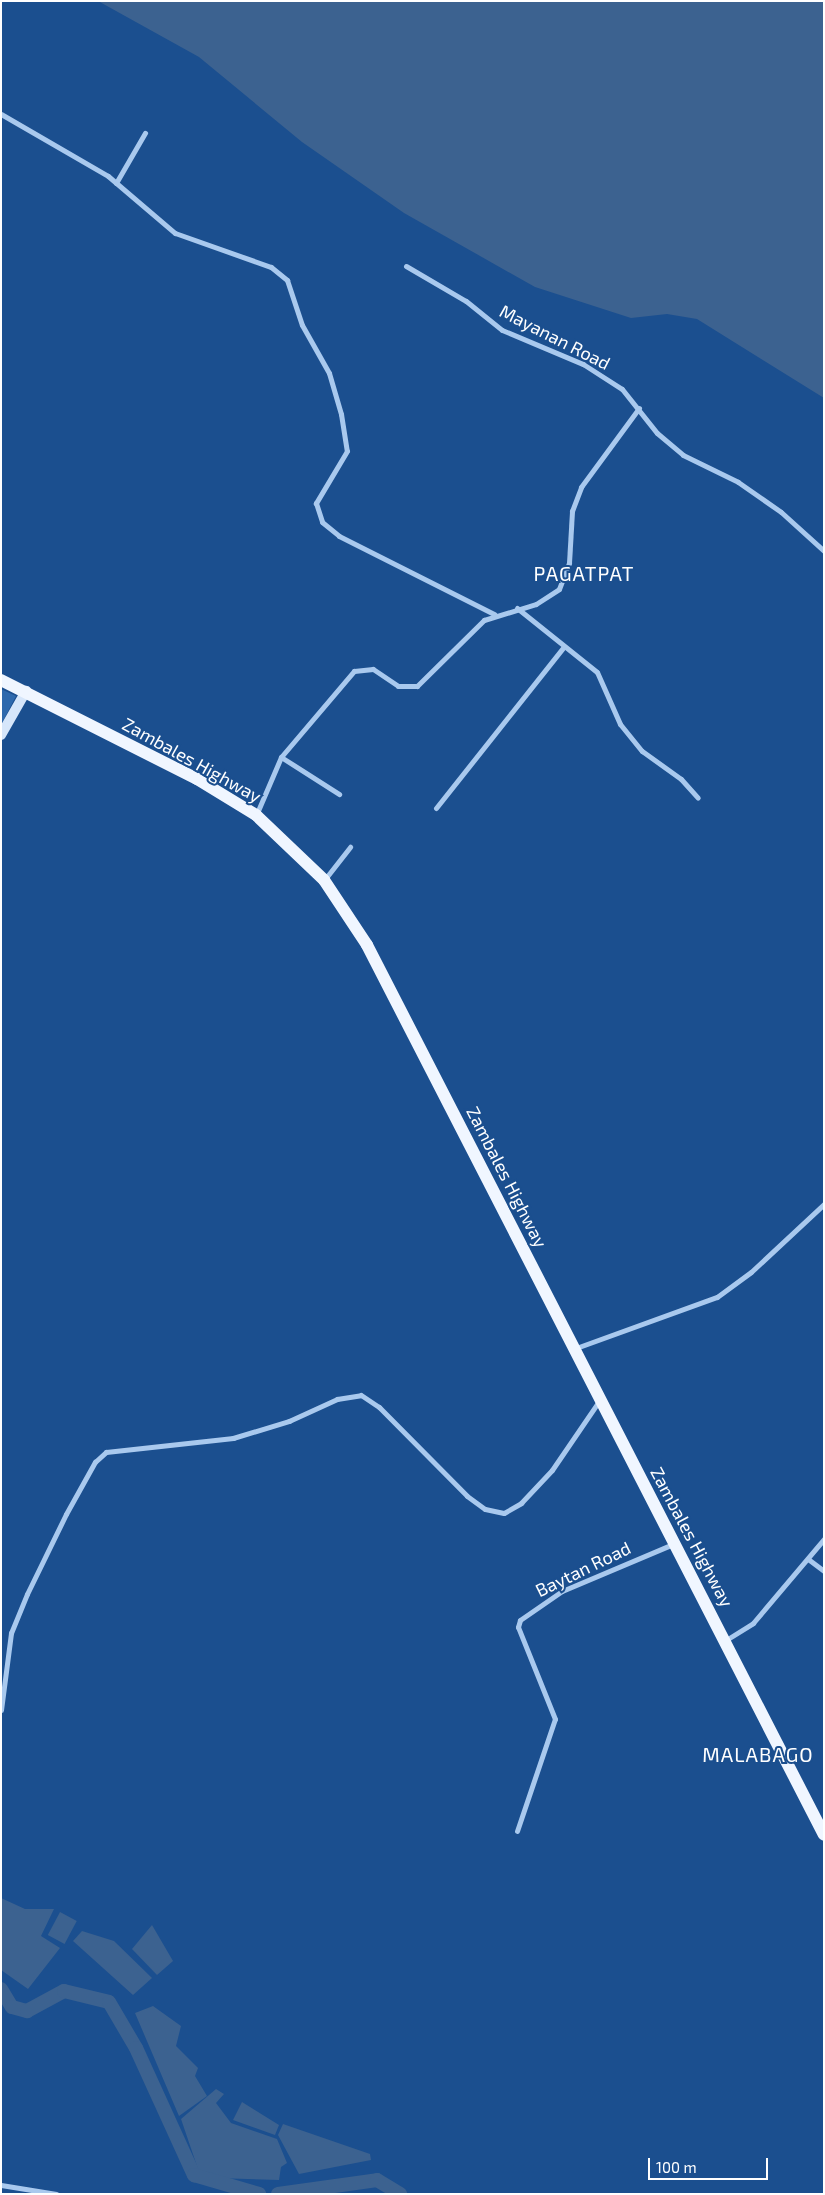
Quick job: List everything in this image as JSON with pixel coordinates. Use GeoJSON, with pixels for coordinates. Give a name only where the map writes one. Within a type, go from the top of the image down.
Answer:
{"type":"FeatureCollection","features":[{"type":"Feature","properties":{"kind":"main road","name":"Zambales Highway"},"geometry":{"type":"LineString","coordinates":[[1,680],[197,779],[256,815],[324,880],[364,939],[576,1348],[600,1400],[726,1640],[824,1835]]}},
{"type":"Feature","properties":{"kind":"street"},"geometry":{"type":"LineString","coordinates":[[1,114],[116,182],[175,233],[271,267],[287,280],[302,325],[329,373],[344,432],[345,461],[316,503],[322,522],[340,536],[494,614]]}},
{"type":"Feature","properties":{"kind":"street"},"geometry":{"type":"LineString","coordinates":[[116,182],[145,133]]}},
{"type":"Feature","properties":{"kind":"street","name":"Mayanan Road"},"geometry":{"type":"LineString","coordinates":[[406,266],[466,301],[502,330],[583,364],[622,389],[657,433],[683,455],[738,482],[781,512],[824,551]]}},
{"type":"Feature","properties":{"kind":"street"},"geometry":{"type":"LineString","coordinates":[[256,815],[281,757],[354,671],[372,669],[398,686],[417,686],[494,614],[536,604],[559,589],[569,563],[572,511],[581,486],[639,408]]}},
{"type":"Feature","properties":{"kind":"street"},"geometry":{"type":"LineString","coordinates":[[517,608],[563,648],[597,672],[620,724],[642,751],[681,779],[698,798]]}},
{"type":"Feature","properties":{"kind":"street"},"geometry":{"type":"LineString","coordinates":[[436,808],[563,648]]}},
{"type":"Feature","properties":{"kind":"street"},"geometry":{"type":"LineString","coordinates":[[1,735],[26,691]]}},
{"type":"Feature","properties":{"kind":"street"},"geometry":{"type":"LineString","coordinates":[[281,757],[339,794]]}},
{"type":"Feature","properties":{"kind":"street"},"geometry":{"type":"LineString","coordinates":[[324,880],[350,846]]}},
{"type":"Feature","properties":{"kind":"street"},"geometry":{"type":"LineString","coordinates":[[576,1348],[717,1296],[751,1272],[824,1204]]}},
{"type":"Feature","properties":{"kind":"street"},"geometry":{"type":"LineString","coordinates":[[1,1710],[11,1634],[27,1594],[66,1514],[95,1462],[106,1452],[233,1438],[288,1421],[337,1399],[361,1395],[379,1407],[467,1496],[485,1509],[504,1513],[521,1503],[552,1470],[600,1400]]}},
{"type":"Feature","properties":{"kind":"street"},"geometry":{"type":"LineString","coordinates":[[726,1640],[753,1623],[824,1539]]}},
{"type":"Feature","properties":{"kind":"street","name":"Baytan Road"},"geometry":{"type":"LineString","coordinates":[[517,1831],[555,1719],[518,1626],[520,1620],[547,1600],[599,1573],[676,1543]]}},
{"type":"Feature","properties":{"kind":"street"},"geometry":{"type":"LineString","coordinates":[[808,1559],[824,1571]]}},
{"type":"Feature","properties":{"kind":"street"},"geometry":{"type":"LineString","coordinates":[[1,2185],[56,2194]]}},
{"type":"Feature","properties":{"kind":"shaded area"},"geometry":{"type":"Polygon","coordinates":[[[98,1],[824,1],[824,398],[697,319],[667,314],[631,318],[535,287],[404,213],[302,142],[199,57],[98,1]]]}},
{"type":"Feature","properties":{"kind":"shaded area"},"geometry":{"type":"Polygon","coordinates":[[[1,689],[16,696],[1,725],[1,689]]]}},
{"type":"Feature","properties":{"kind":"shaded area"},"geometry":{"type":"Polygon","coordinates":[[[1,1898],[25,1909],[54,1909],[41,1936],[60,1948],[28,1989],[1,1970],[1,1898]]]}},
{"type":"Feature","properties":{"kind":"shaded area"},"geometry":{"type":"Polygon","coordinates":[[[60,1912],[77,1921],[65,1944],[48,1935],[60,1912]]]}},
{"type":"Feature","properties":{"kind":"shaded area"},"geometry":{"type":"Polygon","coordinates":[[[152,1925],[173,1961],[157,1975],[132,1949],[152,1925]]]}},
{"type":"Feature","properties":{"kind":"shaded area"},"geometry":{"type":"Polygon","coordinates":[[[82,1931],[114,1941],[152,1978],[133,1995],[73,1941],[82,1931]]]}},
{"type":"Feature","properties":{"kind":"shaded area"},"geometry":{"type":"Polygon","coordinates":[[[153,2006],[181,2026],[176,2046],[198,2068],[195,2076],[207,2096],[179,2116],[135,2013],[153,2006]]]}},
{"type":"Feature","properties":{"kind":"shaded area"},"geometry":{"type":"Polygon","coordinates":[[[216,2089],[224,2094],[216,2103],[231,2123],[277,2139],[287,2163],[281,2167],[279,2180],[215,2178],[199,2172],[181,2119],[216,2089]]]}},
{"type":"Feature","properties":{"kind":"shaded area"},"geometry":{"type":"Polygon","coordinates":[[[242,2102],[279,2125],[275,2135],[233,2120],[242,2102]]]}},
{"type":"Feature","properties":{"kind":"shaded area"},"geometry":{"type":"Polygon","coordinates":[[[283,2124],[370,2154],[371,2160],[299,2174],[278,2135],[283,2124]]]}},
{"type":"Feature","properties":{"kind":"waterway"},"geometry":{"type":"LineString","coordinates":[[1,1989],[12,2007],[27,2011],[64,1991],[109,2002],[136,2048],[194,2175],[259,2194]]}},
{"type":"Feature","properties":{"kind":"waterway"},"geometry":{"type":"LineString","coordinates":[[278,2194],[377,2180],[400,2194]]}},
{"type":"Feature","properties":{"kind":"district","name":"PAGATPAT"},"geometry":{"type":"Point","coordinates":[584,573]}},
{"type":"Feature","properties":{"kind":"district","name":"MALABAGO"},"geometry":{"type":"Point","coordinates":[758,1754]}}]}
